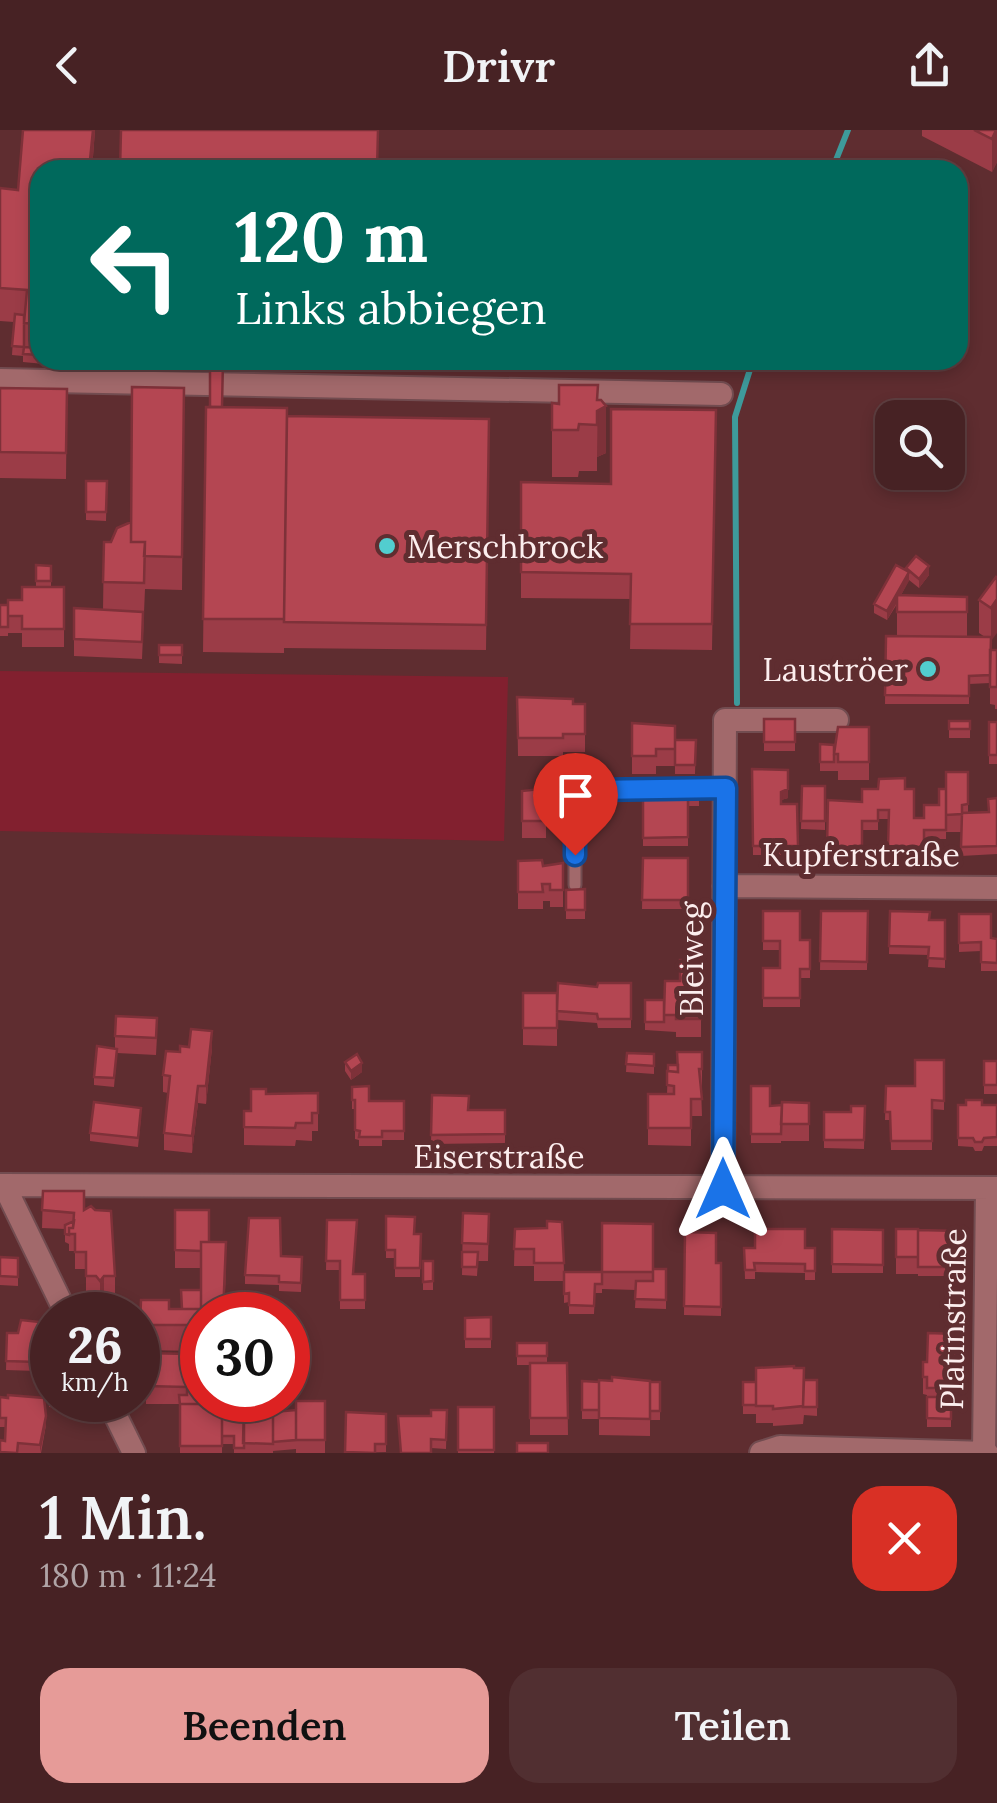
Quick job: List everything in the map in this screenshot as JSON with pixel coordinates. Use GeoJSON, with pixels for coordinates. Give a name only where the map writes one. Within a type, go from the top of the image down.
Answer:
{"type":"FeatureCollection","features":[{"type":"Feature","properties":{"kind":"street"},"geometry":{"type":"LineString","coordinates":[[0,380],[721,394]]}},
{"type":"Feature","properties":{"kind":"street","name":"Bleiweg"},"geometry":{"type":"LineString","coordinates":[[723,1189],[725,720],[836,720]]}},
{"type":"Feature","properties":{"kind":"street","name":"Kupferstraße"},"geometry":{"type":"LineString","coordinates":[[724,886],[997,888]]}},
{"type":"Feature","properties":{"kind":"street"},"geometry":{"type":"LineString","coordinates":[[2,1185],[56,1292]]}},
{"type":"Feature","properties":{"kind":"street","name":"Eiserstraße"},"geometry":{"type":"LineString","coordinates":[[2,1185],[992,1188]]}},
{"type":"Feature","properties":{"kind":"street","name":"Platinstraße"},"geometry":{"type":"LineString","coordinates":[[761,1453],[780,1448],[985,1452],[992,1188]]}},
{"type":"Feature","properties":{"kind":"street"},"geometry":{"type":"LineString","coordinates":[[119,1422],[134,1453]]}},
{"type":"Feature","properties":{"kind":"lane"},"geometry":{"type":"LineString","coordinates":[[576,886],[575,794],[594,790],[726,788]]}},
{"type":"Feature","properties":{"kind":"shaded area"},"geometry":{"type":"Polygon","coordinates":[[[0,671],[508,677],[504,841],[0,831],[0,671]]]}},
{"type":"Feature","properties":{"kind":"building"},"geometry":{"type":"Polygon","coordinates":[[[23,130],[93,130],[90,160],[30,160],[30,323],[24,323],[27,290],[0,288],[0,188],[18,190],[23,130]]]}},
{"type":"Feature","properties":{"kind":"building"},"geometry":{"type":"Polygon","coordinates":[[[121,130],[378,130],[377,160],[120,160],[121,130]]]}},
{"type":"Feature","properties":{"kind":"building"},"geometry":{"type":"Polygon","coordinates":[[[974,130],[996,130],[992,139],[974,130]]]}},
{"type":"Feature","properties":{"kind":"building"},"geometry":{"type":"Polygon","coordinates":[[[15,314],[24,315],[24,347],[12,346],[15,314]]]}},
{"type":"Feature","properties":{"kind":"building"},"geometry":{"type":"Polygon","coordinates":[[[210,370],[223,370],[222,407],[210,407],[210,370]]]}},
{"type":"Feature","properties":{"kind":"building"},"geometry":{"type":"Polygon","coordinates":[[[559,385],[598,385],[597,400],[606,406],[597,411],[597,425],[552,430],[552,403],[559,404],[559,385]]]}},
{"type":"Feature","properties":{"kind":"building"},"geometry":{"type":"Polygon","coordinates":[[[132,387],[184,388],[182,557],[144,556],[145,542],[131,542],[132,387]]]}},
{"type":"Feature","properties":{"kind":"building"},"geometry":{"type":"Polygon","coordinates":[[[0,388],[67,389],[66,453],[0,452],[0,388]]]}},
{"type":"Feature","properties":{"kind":"building"},"geometry":{"type":"Polygon","coordinates":[[[206,407],[287,408],[284,619],[203,619],[206,407]]]}},
{"type":"Feature","properties":{"kind":"building"},"geometry":{"type":"Polygon","coordinates":[[[611,409],[716,410],[712,624],[630,624],[631,574],[521,572],[521,482],[611,484],[611,409]]]}},
{"type":"Feature","properties":{"kind":"building","name":"Merschbrock"},"geometry":{"type":"Polygon","coordinates":[[[287,416],[489,419],[486,625],[284,622],[287,416]]]}},
{"type":"Feature","properties":{"kind":"building"},"geometry":{"type":"Polygon","coordinates":[[[86,481],[107,481],[106,512],[86,512],[86,481]]]}},
{"type":"Feature","properties":{"kind":"building"},"geometry":{"type":"Polygon","coordinates":[[[131,522],[131,542],[145,542],[144,583],[103,582],[104,542],[111,542],[117,528],[131,522]]]}},
{"type":"Feature","properties":{"kind":"building"},"geometry":{"type":"Polygon","coordinates":[[[916,556],[929,566],[919,579],[906,568],[916,556]]]}},
{"type":"Feature","properties":{"kind":"building"},"geometry":{"type":"Polygon","coordinates":[[[36,565],[51,566],[51,581],[36,581],[36,565]]]}},
{"type":"Feature","properties":{"kind":"building"},"geometry":{"type":"Polygon","coordinates":[[[896,565],[909,572],[887,611],[874,604],[896,565]]]}},
{"type":"Feature","properties":{"kind":"building"},"geometry":{"type":"Polygon","coordinates":[[[996,577],[997,599],[991,608],[979,600],[996,577]]]}},
{"type":"Feature","properties":{"kind":"building"},"geometry":{"type":"Polygon","coordinates":[[[22,587],[64,587],[64,629],[22,629],[22,616],[8,616],[8,600],[22,600],[22,587]]]}},
{"type":"Feature","properties":{"kind":"building"},"geometry":{"type":"Polygon","coordinates":[[[897,595],[967,597],[967,612],[897,612],[897,595]]]}},
{"type":"Feature","properties":{"kind":"building"},"geometry":{"type":"Polygon","coordinates":[[[0,605],[8,605],[8,627],[0,627],[0,605]]]}},
{"type":"Feature","properties":{"kind":"building"},"geometry":{"type":"Polygon","coordinates":[[[74,608],[143,612],[142,642],[74,639],[74,608]]]}},
{"type":"Feature","properties":{"kind":"building","name":"Lauströer"},"geometry":{"type":"Polygon","coordinates":[[[886,636],[991,637],[990,675],[969,676],[969,696],[885,695],[886,636]]]}},
{"type":"Feature","properties":{"kind":"building"},"geometry":{"type":"Polygon","coordinates":[[[159,645],[182,645],[182,655],[159,655],[159,645]]]}},
{"type":"Feature","properties":{"kind":"building"},"geometry":{"type":"Polygon","coordinates":[[[990,650],[997,650],[997,687],[990,687],[990,650]]]}},
{"type":"Feature","properties":{"kind":"building"},"geometry":{"type":"Polygon","coordinates":[[[517,697],[573,699],[573,704],[585,704],[585,734],[518,738],[517,697]]]}},
{"type":"Feature","properties":{"kind":"building"},"geometry":{"type":"Polygon","coordinates":[[[764,719],[795,719],[795,742],[764,742],[764,719]]]}},
{"type":"Feature","properties":{"kind":"building"},"geometry":{"type":"Polygon","coordinates":[[[949,721],[970,721],[970,729],[949,729],[949,721]]]}},
{"type":"Feature","properties":{"kind":"building"},"geometry":{"type":"Polygon","coordinates":[[[989,722],[997,722],[997,755],[989,755],[989,722]]]}},
{"type":"Feature","properties":{"kind":"building"},"geometry":{"type":"Polygon","coordinates":[[[632,723],[675,726],[675,749],[656,749],[656,756],[632,756],[632,723]]]}},
{"type":"Feature","properties":{"kind":"building"},"geometry":{"type":"Polygon","coordinates":[[[838,727],[869,727],[869,762],[838,762],[838,754],[834,754],[838,727]]]}},
{"type":"Feature","properties":{"kind":"building"},"geometry":{"type":"Polygon","coordinates":[[[675,740],[696,740],[695,765],[675,765],[675,740]]]}},
{"type":"Feature","properties":{"kind":"building"},"geometry":{"type":"Polygon","coordinates":[[[820,744],[834,745],[834,762],[820,762],[820,744]]]}},
{"type":"Feature","properties":{"kind":"building"},"geometry":{"type":"Polygon","coordinates":[[[752,769],[788,770],[788,789],[781,792],[781,804],[797,804],[798,846],[753,846],[752,769]]]}},
{"type":"Feature","properties":{"kind":"building"},"geometry":{"type":"Polygon","coordinates":[[[946,772],[968,772],[968,804],[962,805],[962,814],[946,815],[946,772]]]}},
{"type":"Feature","properties":{"kind":"building"},"geometry":{"type":"Polygon","coordinates":[[[905,778],[905,789],[914,789],[914,818],[924,818],[924,805],[939,805],[939,789],[946,789],[946,830],[924,830],[924,847],[888,847],[889,810],[878,810],[878,821],[862,821],[862,848],[827,848],[828,800],[862,802],[862,789],[878,789],[879,779],[905,778]]]}},
{"type":"Feature","properties":{"kind":"building"},"geometry":{"type":"Polygon","coordinates":[[[567,786],[567,808],[546,808],[546,821],[522,821],[522,791],[567,786]]]}},
{"type":"Feature","properties":{"kind":"building"},"geometry":{"type":"Polygon","coordinates":[[[676,786],[699,786],[699,797],[688,798],[688,837],[643,838],[643,796],[676,796],[676,786]]]}},
{"type":"Feature","properties":{"kind":"building"},"geometry":{"type":"Polygon","coordinates":[[[802,786],[825,786],[825,821],[801,821],[802,786]]]}},
{"type":"Feature","properties":{"kind":"building"},"geometry":{"type":"Polygon","coordinates":[[[997,798],[997,846],[961,847],[962,813],[989,812],[988,799],[997,798]]]}},
{"type":"Feature","properties":{"kind":"building"},"geometry":{"type":"Polygon","coordinates":[[[643,858],[688,858],[688,900],[642,900],[643,858]]]}},
{"type":"Feature","properties":{"kind":"building"},"geometry":{"type":"Polygon","coordinates":[[[542,860],[543,866],[563,863],[563,890],[550,890],[550,884],[542,884],[543,892],[518,892],[518,861],[542,860]]]}},
{"type":"Feature","properties":{"kind":"building"},"geometry":{"type":"Polygon","coordinates":[[[585,889],[585,910],[566,910],[566,890],[585,889]]]}},
{"type":"Feature","properties":{"kind":"building"},"geometry":{"type":"Polygon","coordinates":[[[763,911],[800,911],[800,940],[810,940],[810,969],[800,969],[800,998],[763,998],[763,968],[780,968],[780,941],[763,941],[763,911]]]}},
{"type":"Feature","properties":{"kind":"building"},"geometry":{"type":"Polygon","coordinates":[[[821,911],[868,911],[867,962],[820,961],[821,911]]]}},
{"type":"Feature","properties":{"kind":"building"},"geometry":{"type":"Polygon","coordinates":[[[890,911],[930,912],[929,920],[945,920],[945,959],[928,958],[929,947],[889,946],[890,911]]]}},
{"type":"Feature","properties":{"kind":"building"},"geometry":{"type":"Polygon","coordinates":[[[959,914],[991,914],[997,963],[981,962],[981,942],[959,943],[959,914]]]}},
{"type":"Feature","properties":{"kind":"building"},"geometry":{"type":"Polygon","coordinates":[[[680,960],[701,961],[701,1019],[664,1015],[665,981],[680,981],[680,960]]]}},
{"type":"Feature","properties":{"kind":"building"},"geometry":{"type":"Polygon","coordinates":[[[558,983],[597,987],[598,983],[631,983],[631,1019],[598,1019],[597,1014],[557,1011],[558,983]]]}},
{"type":"Feature","properties":{"kind":"building"},"geometry":{"type":"Polygon","coordinates":[[[523,993],[557,993],[557,1028],[523,1028],[523,993]]]}},
{"type":"Feature","properties":{"kind":"building"},"geometry":{"type":"Polygon","coordinates":[[[645,1000],[664,1000],[664,1022],[645,1022],[645,1000]]]}},
{"type":"Feature","properties":{"kind":"building"},"geometry":{"type":"Polygon","coordinates":[[[116,1016],[157,1018],[156,1038],[115,1036],[116,1016]]]}},
{"type":"Feature","properties":{"kind":"building"},"geometry":{"type":"Polygon","coordinates":[[[191,1029],[212,1031],[206,1086],[198,1086],[192,1136],[164,1133],[170,1076],[163,1075],[166,1051],[180,1052],[180,1046],[189,1047],[191,1029]]]}},
{"type":"Feature","properties":{"kind":"building"},"geometry":{"type":"Polygon","coordinates":[[[97,1046],[117,1049],[114,1078],[94,1077],[97,1046]]]}},
{"type":"Feature","properties":{"kind":"building"},"geometry":{"type":"Polygon","coordinates":[[[677,1052],[702,1052],[702,1099],[691,1099],[691,1128],[648,1128],[648,1094],[674,1094],[674,1086],[667,1085],[667,1071],[678,1072],[677,1052]]]}},
{"type":"Feature","properties":{"kind":"building"},"geometry":{"type":"Polygon","coordinates":[[[627,1053],[654,1054],[654,1066],[626,1064],[627,1053]]]}},
{"type":"Feature","properties":{"kind":"building"},"geometry":{"type":"Polygon","coordinates":[[[357,1054],[362,1063],[351,1071],[345,1062],[357,1054]]]}},
{"type":"Feature","properties":{"kind":"building"},"geometry":{"type":"Polygon","coordinates":[[[915,1060],[944,1060],[944,1101],[932,1100],[932,1141],[891,1141],[890,1112],[885,1112],[886,1086],[915,1086],[915,1060]]]}},
{"type":"Feature","properties":{"kind":"building"},"geometry":{"type":"Polygon","coordinates":[[[984,1061],[997,1061],[997,1085],[984,1085],[984,1061]]]}},
{"type":"Feature","properties":{"kind":"building"},"geometry":{"type":"Polygon","coordinates":[[[668,1065],[678,1065],[678,1072],[668,1071],[668,1065]]]}},
{"type":"Feature","properties":{"kind":"building"},"geometry":{"type":"Polygon","coordinates":[[[369,1086],[369,1101],[404,1101],[404,1131],[382,1131],[382,1137],[359,1137],[352,1087],[369,1086]]]}},
{"type":"Feature","properties":{"kind":"building"},"geometry":{"type":"Polygon","coordinates":[[[751,1086],[770,1086],[770,1106],[782,1105],[781,1134],[751,1134],[751,1086]]]}},
{"type":"Feature","properties":{"kind":"building"},"geometry":{"type":"Polygon","coordinates":[[[251,1089],[266,1089],[266,1094],[318,1093],[318,1113],[312,1113],[312,1123],[296,1123],[295,1128],[244,1127],[244,1111],[251,1111],[251,1089]]]}},
{"type":"Feature","properties":{"kind":"building"},"geometry":{"type":"Polygon","coordinates":[[[432,1095],[469,1096],[468,1110],[505,1110],[505,1134],[431,1135],[432,1095]]]}},
{"type":"Feature","properties":{"kind":"building"},"geometry":{"type":"Polygon","coordinates":[[[966,1100],[997,1105],[997,1137],[984,1138],[982,1142],[958,1138],[958,1105],[966,1105],[966,1100]]]}},
{"type":"Feature","properties":{"kind":"building"},"geometry":{"type":"Polygon","coordinates":[[[94,1102],[141,1108],[138,1138],[90,1133],[94,1102]]]}},
{"type":"Feature","properties":{"kind":"building"},"geometry":{"type":"Polygon","coordinates":[[[782,1102],[809,1103],[809,1124],[781,1124],[782,1102]]]}},
{"type":"Feature","properties":{"kind":"building"},"geometry":{"type":"Polygon","coordinates":[[[851,1106],[865,1106],[864,1140],[824,1140],[824,1112],[851,1112],[851,1106]]]}},
{"type":"Feature","properties":{"kind":"building"},"geometry":{"type":"Polygon","coordinates":[[[43,1191],[84,1191],[84,1210],[91,1206],[111,1211],[115,1276],[104,1276],[100,1281],[96,1276],[86,1276],[86,1252],[75,1252],[75,1234],[69,1234],[74,1213],[42,1210],[43,1191]]]}},
{"type":"Feature","properties":{"kind":"building"},"geometry":{"type":"Polygon","coordinates":[[[175,1210],[209,1210],[209,1242],[201,1242],[201,1251],[175,1250],[175,1210]]]}},
{"type":"Feature","properties":{"kind":"building"},"geometry":{"type":"Polygon","coordinates":[[[463,1213],[489,1214],[488,1244],[462,1243],[463,1213]]]}},
{"type":"Feature","properties":{"kind":"building"},"geometry":{"type":"Polygon","coordinates":[[[386,1216],[415,1217],[414,1234],[421,1234],[420,1268],[395,1268],[395,1250],[386,1250],[386,1216]]]}},
{"type":"Feature","properties":{"kind":"building"},"geometry":{"type":"Polygon","coordinates":[[[249,1218],[280,1218],[281,1256],[302,1257],[301,1283],[279,1282],[279,1276],[245,1275],[249,1218]]]}},
{"type":"Feature","properties":{"kind":"building"},"geometry":{"type":"Polygon","coordinates":[[[327,1220],[357,1220],[353,1274],[365,1274],[365,1300],[340,1300],[340,1261],[326,1261],[327,1220]]]}},
{"type":"Feature","properties":{"kind":"building"},"geometry":{"type":"Polygon","coordinates":[[[74,1221],[69,1235],[65,1234],[65,1225],[74,1221]]]}},
{"type":"Feature","properties":{"kind":"building"},"geometry":{"type":"Polygon","coordinates":[[[547,1221],[562,1222],[564,1263],[534,1263],[534,1249],[514,1249],[515,1229],[547,1228],[547,1221]]]}},
{"type":"Feature","properties":{"kind":"building"},"geometry":{"type":"Polygon","coordinates":[[[602,1223],[653,1224],[653,1272],[602,1272],[602,1223]]]}},
{"type":"Feature","properties":{"kind":"building"},"geometry":{"type":"Polygon","coordinates":[[[755,1229],[805,1229],[805,1248],[815,1248],[815,1271],[805,1271],[805,1264],[754,1263],[755,1270],[745,1270],[744,1248],[755,1248],[755,1229]]]}},
{"type":"Feature","properties":{"kind":"building"},"geometry":{"type":"Polygon","coordinates":[[[832,1229],[883,1230],[883,1265],[832,1264],[832,1229]]]}},
{"type":"Feature","properties":{"kind":"building"},"geometry":{"type":"Polygon","coordinates":[[[896,1229],[918,1229],[918,1257],[896,1257],[896,1229]]]}},
{"type":"Feature","properties":{"kind":"building"},"geometry":{"type":"Polygon","coordinates":[[[918,1230],[959,1231],[959,1267],[918,1267],[918,1230]]]}},
{"type":"Feature","properties":{"kind":"building"},"geometry":{"type":"Polygon","coordinates":[[[685,1232],[716,1233],[721,1307],[684,1306],[685,1232]]]}},
{"type":"Feature","properties":{"kind":"building"},"geometry":{"type":"Polygon","coordinates":[[[201,1242],[226,1242],[224,1292],[201,1292],[201,1242]]]}},
{"type":"Feature","properties":{"kind":"building"},"geometry":{"type":"Polygon","coordinates":[[[462,1252],[478,1252],[477,1267],[462,1267],[462,1252]]]}},
{"type":"Feature","properties":{"kind":"building"},"geometry":{"type":"Polygon","coordinates":[[[0,1257],[18,1258],[18,1277],[0,1276],[0,1257]]]}},
{"type":"Feature","properties":{"kind":"building"},"geometry":{"type":"Polygon","coordinates":[[[423,1261],[433,1261],[433,1281],[423,1282],[423,1261]]]}},
{"type":"Feature","properties":{"kind":"building"},"geometry":{"type":"Polygon","coordinates":[[[653,1269],[666,1269],[666,1300],[635,1299],[636,1281],[653,1281],[653,1269]]]}},
{"type":"Feature","properties":{"kind":"building"},"geometry":{"type":"Polygon","coordinates":[[[564,1272],[602,1272],[602,1284],[595,1284],[594,1306],[569,1305],[569,1293],[564,1294],[564,1272]]]}},
{"type":"Feature","properties":{"kind":"building"},"geometry":{"type":"Polygon","coordinates":[[[160,1300],[169,1300],[169,1309],[180,1309],[180,1325],[160,1325],[160,1300]]]}},
{"type":"Feature","properties":{"kind":"building"},"geometry":{"type":"Polygon","coordinates":[[[491,1317],[491,1339],[465,1339],[465,1318],[491,1317]]]}},
{"type":"Feature","properties":{"kind":"building"},"geometry":{"type":"Polygon","coordinates":[[[21,1320],[30,1321],[30,1362],[6,1361],[7,1333],[18,1333],[21,1320]]]}},
{"type":"Feature","properties":{"kind":"building"},"geometry":{"type":"Polygon","coordinates":[[[928,1333],[956,1334],[956,1378],[950,1378],[950,1388],[927,1388],[923,1362],[927,1362],[928,1333]]]}},
{"type":"Feature","properties":{"kind":"building"},"geometry":{"type":"Polygon","coordinates":[[[517,1343],[547,1343],[547,1356],[517,1356],[517,1343]]]}},
{"type":"Feature","properties":{"kind":"building"},"geometry":{"type":"Polygon","coordinates":[[[160,1353],[180,1354],[180,1387],[160,1386],[160,1353]]]}},
{"type":"Feature","properties":{"kind":"building"},"geometry":{"type":"Polygon","coordinates":[[[530,1363],[567,1363],[568,1418],[530,1418],[530,1363]]]}},
{"type":"Feature","properties":{"kind":"building"},"geometry":{"type":"Polygon","coordinates":[[[756,1368],[804,1368],[803,1406],[756,1406],[756,1368]]]}},
{"type":"Feature","properties":{"kind":"building"},"geometry":{"type":"Polygon","coordinates":[[[612,1377],[650,1381],[650,1419],[599,1418],[599,1380],[612,1381],[612,1377]]]}},
{"type":"Feature","properties":{"kind":"building"},"geometry":{"type":"Polygon","coordinates":[[[804,1380],[817,1380],[817,1407],[803,1407],[804,1380]]]}},
{"type":"Feature","properties":{"kind":"building"},"geometry":{"type":"Polygon","coordinates":[[[582,1381],[599,1382],[599,1410],[582,1410],[582,1381]]]}},
{"type":"Feature","properties":{"kind":"building"},"geometry":{"type":"Polygon","coordinates":[[[650,1382],[660,1382],[660,1411],[650,1411],[650,1382]]]}},
{"type":"Feature","properties":{"kind":"building"},"geometry":{"type":"Polygon","coordinates":[[[743,1382],[756,1382],[756,1405],[743,1405],[743,1382]]]}},
{"type":"Feature","properties":{"kind":"building"},"geometry":{"type":"Polygon","coordinates":[[[950,1387],[956,1387],[955,1396],[951,1397],[951,1419],[927,1418],[927,1397],[950,1397],[950,1387]]]}},
{"type":"Feature","properties":{"kind":"building"},"geometry":{"type":"Polygon","coordinates":[[[0,1397],[30,1397],[30,1422],[45,1422],[40,1445],[18,1443],[17,1453],[0,1452],[0,1440],[5,1441],[6,1418],[0,1418],[0,1397]]]}},
{"type":"Feature","properties":{"kind":"building"},"geometry":{"type":"Polygon","coordinates":[[[310,1401],[325,1401],[325,1440],[296,1440],[296,1422],[310,1422],[310,1401]]]}},
{"type":"Feature","properties":{"kind":"building"},"geometry":{"type":"Polygon","coordinates":[[[458,1407],[494,1407],[494,1450],[458,1450],[458,1407]]]}},
{"type":"Feature","properties":{"kind":"building"},"geometry":{"type":"Polygon","coordinates":[[[431,1410],[447,1410],[446,1440],[431,1439],[431,1453],[401,1453],[398,1416],[431,1416],[431,1410]]]}},
{"type":"Feature","properties":{"kind":"building"},"geometry":{"type":"Polygon","coordinates":[[[346,1412],[386,1414],[386,1444],[375,1444],[375,1453],[345,1452],[346,1412]]]}},
{"type":"Feature","properties":{"kind":"building"},"geometry":{"type":"Polygon","coordinates":[[[180,1422],[222,1422],[222,1446],[180,1446],[180,1422]]]}},
{"type":"Feature","properties":{"kind":"building"},"geometry":{"type":"Polygon","coordinates":[[[222,1422],[244,1422],[244,1448],[234,1448],[234,1436],[222,1436],[222,1422]]]}},
{"type":"Feature","properties":{"kind":"building"},"geometry":{"type":"Polygon","coordinates":[[[244,1422],[273,1422],[273,1444],[243,1443],[244,1422]]]}},
{"type":"Feature","properties":{"kind":"building"},"geometry":{"type":"Polygon","coordinates":[[[273,1422],[296,1422],[296,1440],[273,1442],[273,1422]]]}},
{"type":"Feature","properties":{"kind":"building"},"geometry":{"type":"Polygon","coordinates":[[[517,1443],[548,1443],[548,1453],[517,1453],[517,1443]]]}},
{"type":"Feature","properties":{"kind":"waterway"},"geometry":{"type":"LineString","coordinates":[[836,160],[848,130]]}},
{"type":"Feature","properties":{"kind":"waterway"},"geometry":{"type":"LineString","coordinates":[[737,703],[735,417],[750,370]]}},
{"type":"Feature","properties":{"kind":"place","name":"Merschbrock"},"geometry":{"type":"Point","coordinates":[387,546]}},
{"type":"Feature","properties":{"kind":"place","name":"Lauströer"},"geometry":{"type":"Point","coordinates":[928,669]}},
{"type":"Feature","properties":{"kind":"route"},"geometry":{"type":"LineString","coordinates":[[575,855],[575,794],[594,790],[726,788],[723,1189]]}}]}
